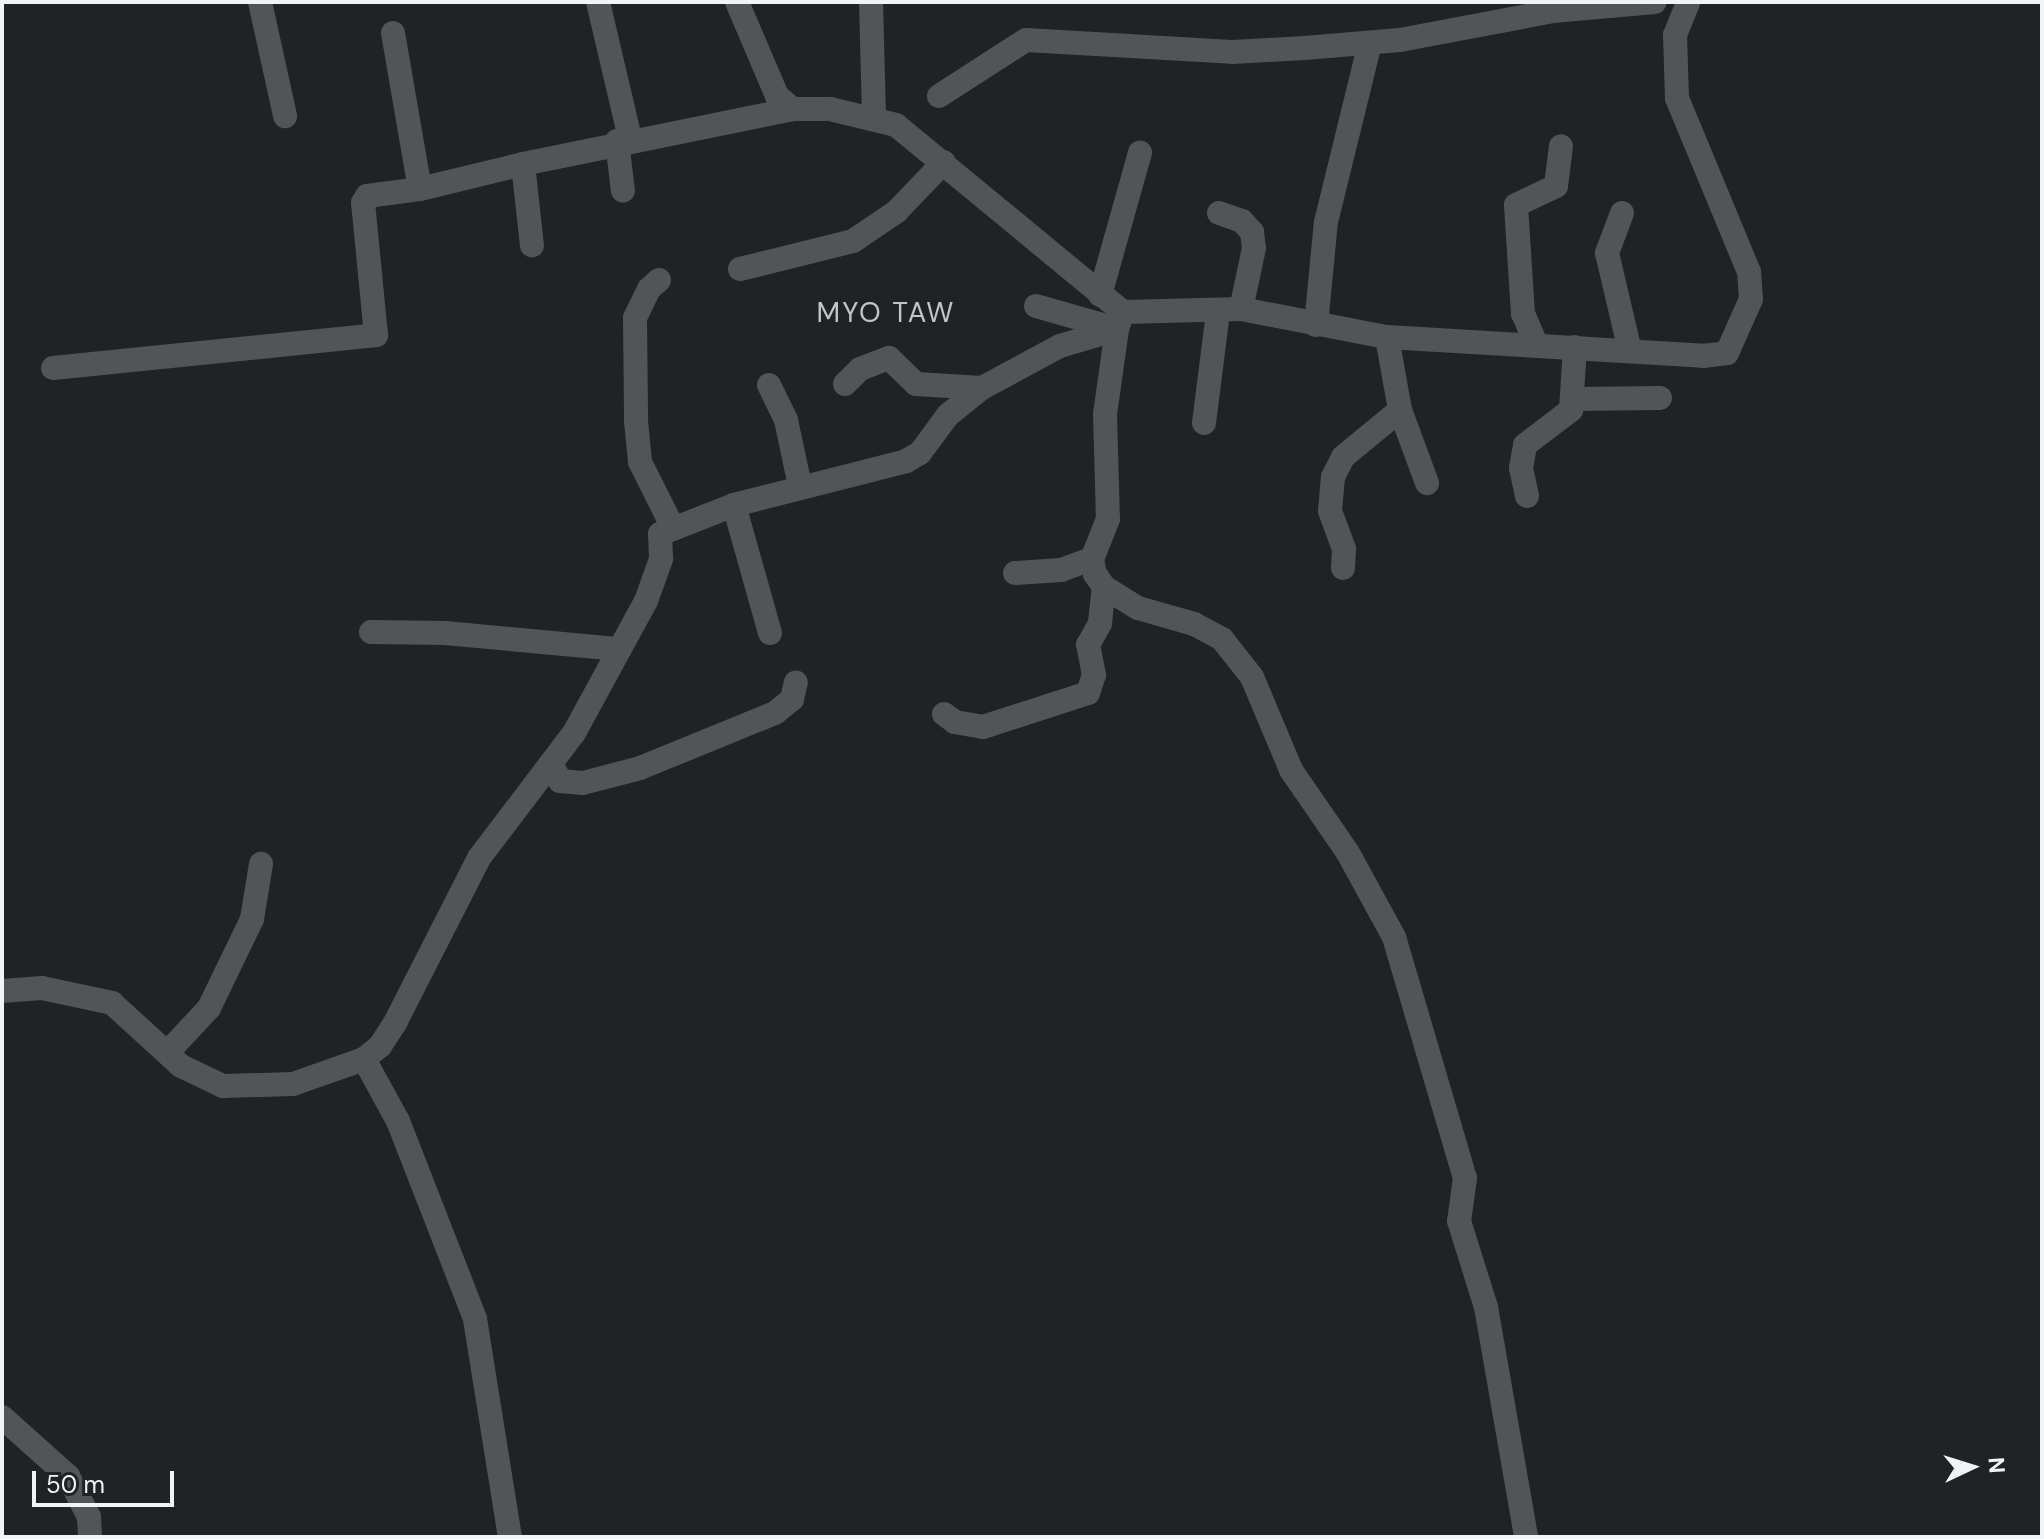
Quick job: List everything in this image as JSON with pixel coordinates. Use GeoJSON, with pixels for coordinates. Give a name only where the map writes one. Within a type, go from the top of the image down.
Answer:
{"type":"FeatureCollection","features":[{"type":"Feature","properties":{"kind":"street"},"geometry":{"type":"LineString","coordinates":[[260,2],[285,116]]}},
{"type":"Feature","properties":{"kind":"street"},"geometry":{"type":"LineString","coordinates":[[598,2],[624,140],[623,191]]}},
{"type":"Feature","properties":{"kind":"street"},"geometry":{"type":"LineString","coordinates":[[737,2],[777,96],[793,109]]}},
{"type":"Feature","properties":{"kind":"street"},"geometry":{"type":"LineString","coordinates":[[871,2],[874,116]]}},
{"type":"Feature","properties":{"kind":"street"},"geometry":{"type":"LineString","coordinates":[[939,96],[1026,40],[1232,52],[1370,43],[1551,7],[1655,2]]}},
{"type":"Feature","properties":{"kind":"street"},"geometry":{"type":"LineString","coordinates":[[1036,306],[1120,320],[1230,310],[1387,337],[1630,351],[1727,353],[1751,299],[1739,245],[1677,98],[1675,35],[1688,2]]}},
{"type":"Feature","properties":{"kind":"street"},"geometry":{"type":"LineString","coordinates":[[393,33],[420,189]]}},
{"type":"Feature","properties":{"kind":"street"},"geometry":{"type":"LineString","coordinates":[[1316,325],[1326,222],[1370,43]]}},
{"type":"Feature","properties":{"kind":"street"},"geometry":{"type":"LineString","coordinates":[[53,368],[376,335],[363,203],[367,196],[420,189],[624,140],[793,109],[874,116],[896,125],[944,162],[1100,295],[1120,320],[1105,414],[1108,519],[1092,559],[1104,587],[1100,623],[1088,645],[1094,675],[1088,693],[983,727],[955,722],[944,714]]}},
{"type":"Feature","properties":{"kind":"street"},"geometry":{"type":"LineString","coordinates":[[1536,344],[1523,314],[1516,205],[1556,186],[1561,146]]}},
{"type":"Feature","properties":{"kind":"street"},"geometry":{"type":"LineString","coordinates":[[1100,295],[1140,153]]}},
{"type":"Feature","properties":{"kind":"street"},"geometry":{"type":"LineString","coordinates":[[740,269],[853,241],[896,212],[944,162]]}},
{"type":"Feature","properties":{"kind":"street"},"geometry":{"type":"LineString","coordinates":[[523,164],[532,246]]}},
{"type":"Feature","properties":{"kind":"street"},"geometry":{"type":"LineString","coordinates":[[1204,423],[1230,310],[1254,248],[1252,232],[1242,221],[1219,213]]}},
{"type":"Feature","properties":{"kind":"street"},"geometry":{"type":"LineString","coordinates":[[1622,213],[1607,253],[1630,351]]}},
{"type":"Feature","properties":{"kind":"street"},"geometry":{"type":"LineString","coordinates":[[659,280],[649,289],[635,318],[636,421],[640,462],[673,528]]}},
{"type":"Feature","properties":{"kind":"street"},"geometry":{"type":"LineString","coordinates":[[2,991],[42,988],[112,1003],[201,1079],[258,1088],[293,1084],[364,1059],[380,1046],[396,1021],[479,858],[574,733],[655,579],[660,534],[734,505],[906,461],[920,453],[948,415],[982,388],[1060,346],[1120,320]]}},
{"type":"Feature","properties":{"kind":"street"},"geometry":{"type":"LineString","coordinates":[[1387,337],[1400,410],[1427,483]]}},
{"type":"Feature","properties":{"kind":"street"},"geometry":{"type":"LineString","coordinates":[[1527,496],[1521,468],[1525,445],[1542,428],[1566,417],[1574,399],[1575,347]]}},
{"type":"Feature","properties":{"kind":"street"},"geometry":{"type":"LineString","coordinates":[[845,384],[860,369],[889,358],[916,384],[982,388]]}},
{"type":"Feature","properties":{"kind":"street"},"geometry":{"type":"LineString","coordinates":[[769,385],[786,420],[800,486]]}},
{"type":"Feature","properties":{"kind":"street"},"geometry":{"type":"LineString","coordinates":[[1574,399],[1660,398]]}},
{"type":"Feature","properties":{"kind":"street"},"geometry":{"type":"LineString","coordinates":[[1343,568],[1344,549],[1330,511],[1333,477],[1343,457],[1400,410]]}},
{"type":"Feature","properties":{"kind":"street"},"geometry":{"type":"LineString","coordinates":[[734,505],[770,633]]}},
{"type":"Feature","properties":{"kind":"street"},"geometry":{"type":"LineString","coordinates":[[1015,573],[1061,570],[1092,559]]}},
{"type":"Feature","properties":{"kind":"street"},"geometry":{"type":"LineString","coordinates":[[1104,587],[1147,613],[1194,624],[1222,639],[1252,677],[1291,770],[1348,853],[1394,937],[1465,1178],[1459,1221],[1486,1307],[1526,1537]]}},
{"type":"Feature","properties":{"kind":"street"},"geometry":{"type":"LineString","coordinates":[[371,632],[445,633],[619,649]]}},
{"type":"Feature","properties":{"kind":"street"},"geometry":{"type":"LineString","coordinates":[[551,763],[560,781],[583,783],[640,768],[775,713],[792,699],[796,682]]}},
{"type":"Feature","properties":{"kind":"street"},"geometry":{"type":"LineString","coordinates":[[168,1052],[209,1008],[252,919],[261,864]]}},
{"type":"Feature","properties":{"kind":"street"},"geometry":{"type":"LineString","coordinates":[[364,1059],[398,1121],[475,1319],[510,1537]]}},
{"type":"Feature","properties":{"kind":"street"},"geometry":{"type":"LineString","coordinates":[[2,1417],[68,1476],[89,1517],[90,1537]]}},
{"type":"Feature","properties":{"kind":"district","name":"MYO TAW"},"geometry":{"type":"Point","coordinates":[886,313]}}]}
